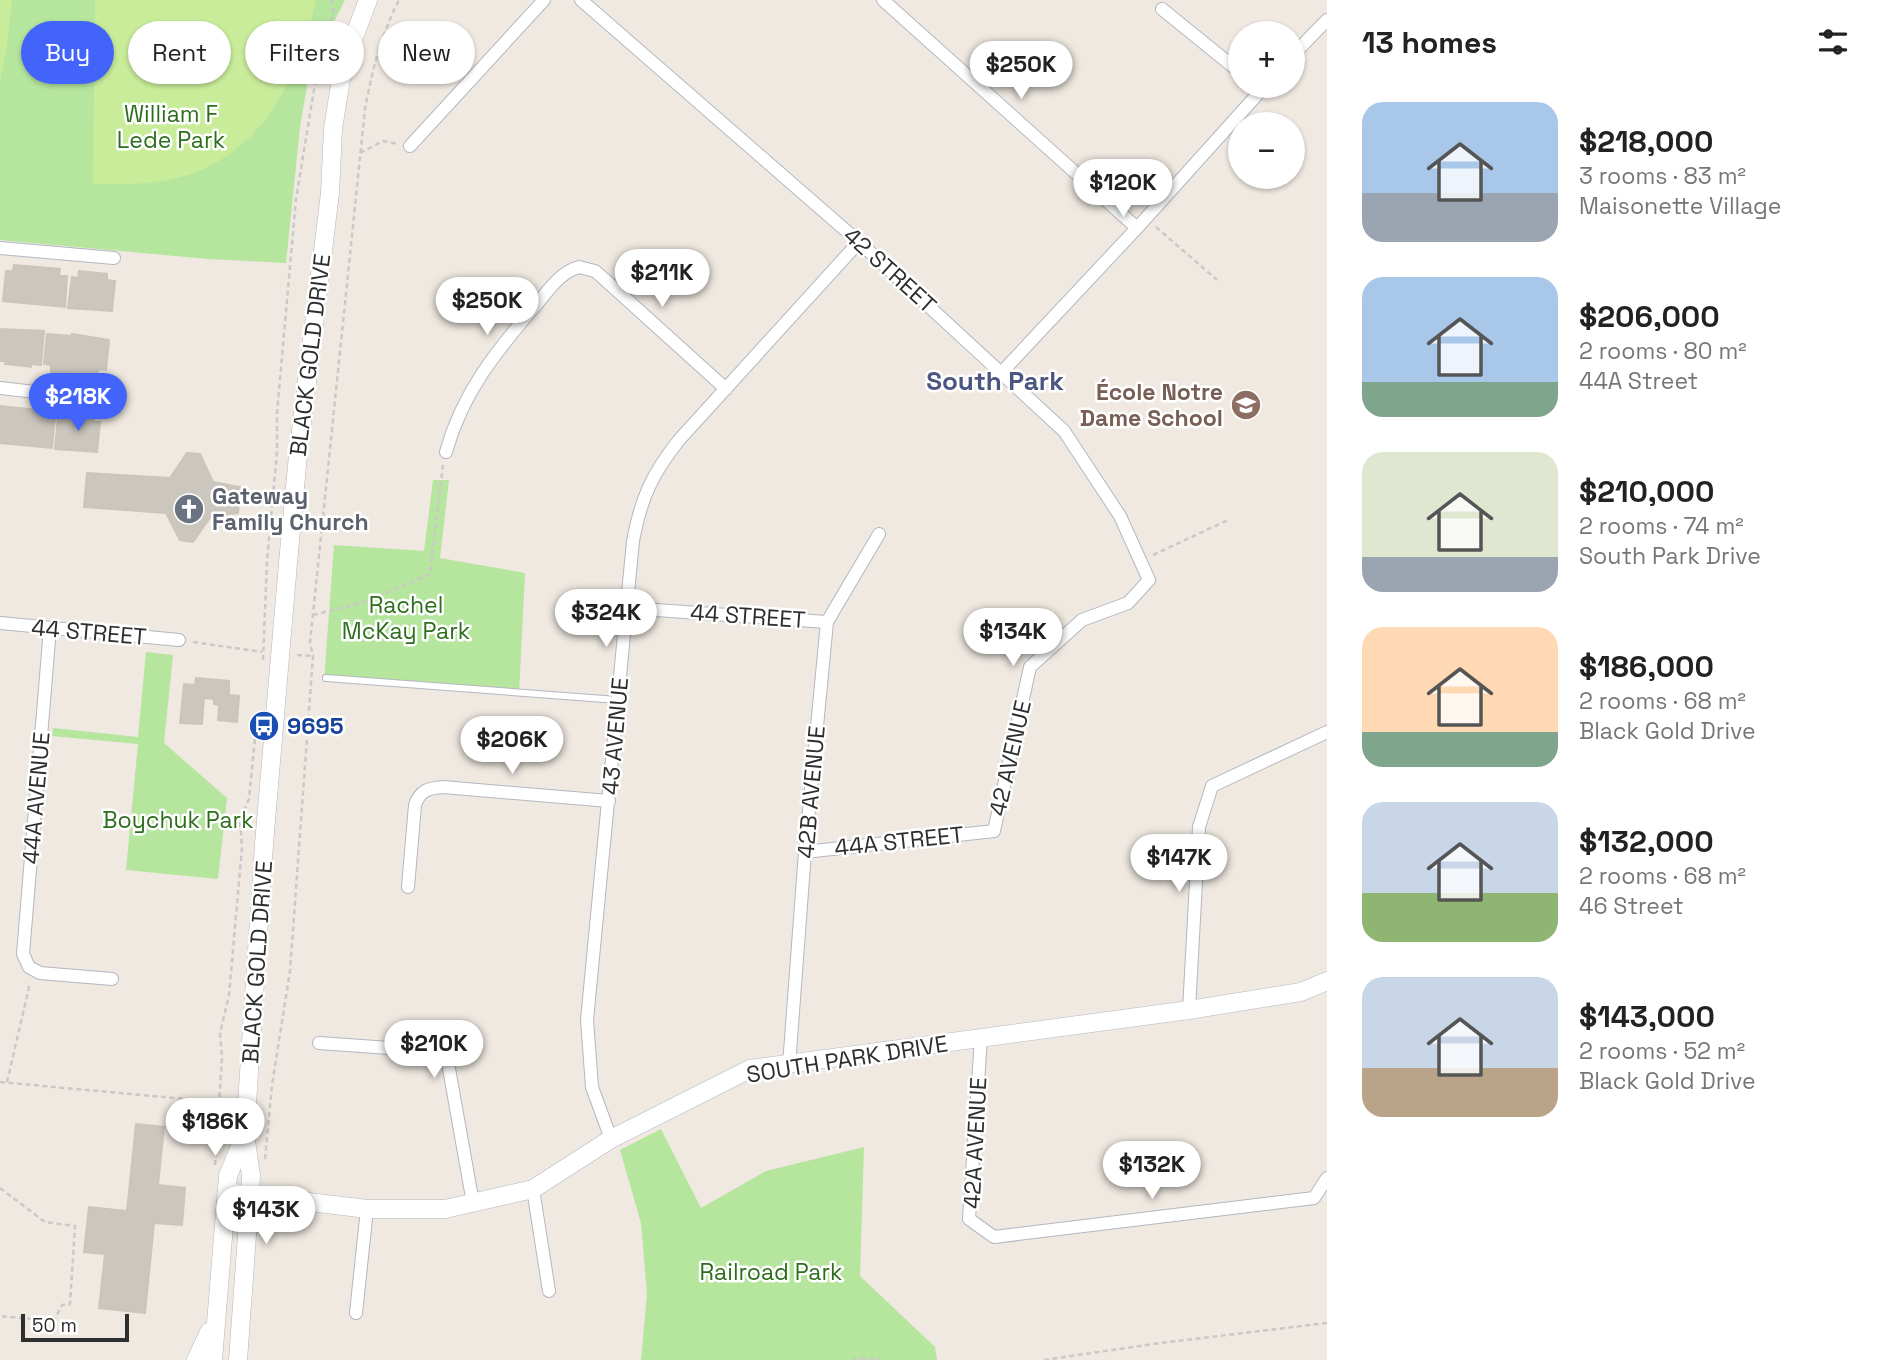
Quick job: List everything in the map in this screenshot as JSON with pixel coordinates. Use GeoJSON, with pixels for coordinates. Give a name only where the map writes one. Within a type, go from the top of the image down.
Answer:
{"type":"FeatureCollection","features":[{"type":"Feature","properties":{"kind":"main road","name":"BLACK GOLD DRIVE"},"geometry":{"type":"LineString","coordinates":[[237,1360],[251,1176],[245,1134],[264,844],[298,455],[330,193],[332,129],[343,66],[368,0]]}},
{"type":"Feature","properties":{"kind":"main road","name":"SOUTH PARK DRIVE"},"geometry":{"type":"LineString","coordinates":[[227,1192],[367,1209],[445,1209],[533,1189],[611,1139],[750,1069],[1189,1010],[1301,992],[1327,981]]}},
{"type":"Feature","properties":{"kind":"main road","name":"BLACK GOLD DRIVE"},"geometry":{"type":"LineString","coordinates":[[212,1360],[228,1176],[245,1134]]}},
{"type":"Feature","properties":{"kind":"main road"},"geometry":{"type":"LineString","coordinates":[[196,1360],[217,1306]]}},
{"type":"Feature","properties":{"kind":"street"},"geometry":{"type":"LineString","coordinates":[[410,146],[544,0]]}},
{"type":"Feature","properties":{"kind":"street","name":"42 STREET"},"geometry":{"type":"LineString","coordinates":[[581,0],[859,242],[1064,431],[1120,516],[1149,580]]}},
{"type":"Feature","properties":{"kind":"street"},"geometry":{"type":"LineString","coordinates":[[883,0],[1141,223]]}},
{"type":"Feature","properties":{"kind":"street"},"geometry":{"type":"LineString","coordinates":[[1162,9],[1228,62]]}},
{"type":"Feature","properties":{"kind":"street"},"geometry":{"type":"LineString","coordinates":[[1305,43],[1327,20]]}},
{"type":"Feature","properties":{"kind":"street"},"geometry":{"type":"LineString","coordinates":[[1002,372],[1141,223],[1251,98]]}},
{"type":"Feature","properties":{"kind":"street","name":"43 AVENUE"},"geometry":{"type":"LineString","coordinates":[[611,1139],[592,1087],[587,1020],[633,541],[646,491],[668,454],[859,242]]}},
{"type":"Feature","properties":{"kind":"street"},"geometry":{"type":"LineString","coordinates":[[0,248],[114,258]]}},
{"type":"Feature","properties":{"kind":"street"},"geometry":{"type":"LineString","coordinates":[[446,452],[455,425],[484,367],[560,277],[579,267],[595,271],[602,276],[726,388]]}},
{"type":"Feature","properties":{"kind":"street"},"geometry":{"type":"LineString","coordinates":[[0,388],[88,398]]}},
{"type":"Feature","properties":{"kind":"street","name":"42B AVENUE"},"geometry":{"type":"LineString","coordinates":[[789,1065],[805,852],[827,622],[879,534]]}},
{"type":"Feature","properties":{"kind":"street","name":"42 AVENUE"},"geometry":{"type":"LineString","coordinates":[[994,831],[1030,667],[1082,620],[1128,603],[1149,580]]}},
{"type":"Feature","properties":{"kind":"street","name":"44 STREET"},"geometry":{"type":"LineString","coordinates":[[627,608],[827,622]]}},
{"type":"Feature","properties":{"kind":"street","name":"44 STREET"},"geometry":{"type":"LineString","coordinates":[[0,623],[179,640]]}},
{"type":"Feature","properties":{"kind":"street","name":"44A AVENUE"},"geometry":{"type":"LineString","coordinates":[[31,969],[23,954],[50,628]]}},
{"type":"Feature","properties":{"kind":"street"},"geometry":{"type":"LineString","coordinates":[[1189,1010],[1199,827],[1212,786],[1327,732]]}},
{"type":"Feature","properties":{"kind":"street"},"geometry":{"type":"LineString","coordinates":[[408,887],[415,805],[422,792],[443,787],[609,801]]}},
{"type":"Feature","properties":{"kind":"street","name":"44A STREET"},"geometry":{"type":"LineString","coordinates":[[805,852],[994,831]]}},
{"type":"Feature","properties":{"kind":"street"},"geometry":{"type":"LineString","coordinates":[[31,969],[112,979]]}},
{"type":"Feature","properties":{"kind":"street","name":"42A AVENUE"},"geometry":{"type":"LineString","coordinates":[[981,1038],[969,1219],[994,1237],[1314,1198],[1327,1178]]}},
{"type":"Feature","properties":{"kind":"street"},"geometry":{"type":"LineString","coordinates":[[319,1043],[446,1052],[473,1203]]}},
{"type":"Feature","properties":{"kind":"street"},"geometry":{"type":"LineString","coordinates":[[533,1189],[549,1292]]}},
{"type":"Feature","properties":{"kind":"street"},"geometry":{"type":"LineString","coordinates":[[356,1313],[367,1209]]}},
{"type":"Feature","properties":{"kind":"lane"},"geometry":{"type":"LineString","coordinates":[[326,678],[618,700]]}},
{"type":"Feature","properties":{"kind":"path"},"geometry":{"type":"LineString","coordinates":[[263,664],[267,561],[278,452],[277,412],[296,199],[319,59],[319,33],[334,13],[331,0]]}},
{"type":"Feature","properties":{"kind":"path"},"geometry":{"type":"LineString","coordinates":[[265,1165],[271,1085],[290,971],[313,656],[310,643],[359,153],[374,65],[399,0]]}},
{"type":"Feature","properties":{"kind":"path"},"geometry":{"type":"LineString","coordinates":[[359,153],[383,141],[410,146]]}},
{"type":"Feature","properties":{"kind":"path"},"geometry":{"type":"LineString","coordinates":[[1141,223],[1217,280]]}},
{"type":"Feature","properties":{"kind":"path"},"geometry":{"type":"LineString","coordinates":[[313,615],[365,602],[430,574],[446,452]]}},
{"type":"Feature","properties":{"kind":"path"},"geometry":{"type":"LineString","coordinates":[[1140,561],[1228,520]]}},
{"type":"Feature","properties":{"kind":"path"},"geometry":{"type":"LineString","coordinates":[[179,640],[313,656]]}},
{"type":"Feature","properties":{"kind":"path"},"geometry":{"type":"LineString","coordinates":[[0,1082],[218,1102],[222,1058],[220,1033],[229,995],[242,848],[240,819],[249,799],[257,718]]}},
{"type":"Feature","properties":{"kind":"path"},"geometry":{"type":"LineString","coordinates":[[7,1082],[31,969]]}},
{"type":"Feature","properties":{"kind":"path"},"geometry":{"type":"LineString","coordinates":[[0,1188],[45,1222],[75,1226],[70,1304],[62,1305],[54,1321],[0,1316]]}},
{"type":"Feature","properties":{"kind":"path"},"geometry":{"type":"LineString","coordinates":[[1044,1360],[1327,1323]]}},
{"type":"Feature","properties":{"kind":"path"},"geometry":{"type":"LineString","coordinates":[[852,1360],[881,1360]]}},
{"type":"Feature","properties":{"kind":"green space","name":"William F Lede Park"},"geometry":{"type":"Polygon","coordinates":[[[0,0],[345,0],[334,21],[245,21],[245,84],[307,84],[300,127],[286,263],[208,259],[0,240],[0,0]]]}},
{"type":"Feature","properties":{"kind":"green space"},"geometry":{"type":"Polygon","coordinates":[[[0,0],[12,0],[0,82],[0,0]]]}},
{"type":"Feature","properties":{"kind":"green space"},"geometry":{"type":"Polygon","coordinates":[[[95,0],[316,0],[311,21],[245,21],[245,84],[287,84],[268,116],[248,139],[224,158],[196,172],[146,183],[93,184],[94,84],[114,84],[114,21],[95,21],[95,0]]]}},
{"type":"Feature","properties":{"kind":"green space","name":"Rachel McKay Park"},"geometry":{"type":"Polygon","coordinates":[[[433,480],[449,480],[440,558],[525,573],[519,694],[324,681],[334,545],[424,551],[433,480]]]}},
{"type":"Feature","properties":{"kind":"green space","name":"Boychuk Park"},"geometry":{"type":"Polygon","coordinates":[[[146,652],[173,655],[164,743],[227,798],[218,879],[126,870],[138,744],[52,736],[53,728],[138,737],[146,652]]]}},
{"type":"Feature","properties":{"kind":"green space","name":"Railroad Park"},"geometry":{"type":"Polygon","coordinates":[[[661,1129],[701,1208],[766,1171],[864,1147],[860,1276],[935,1347],[937,1360],[641,1360],[647,1294],[641,1223],[620,1150],[661,1129]]]}},
{"type":"Feature","properties":{"kind":"building"},"geometry":{"type":"Polygon","coordinates":[[[14,265],[60,269],[59,276],[67,276],[65,307],[3,301],[6,271],[13,271],[14,265]]]}},
{"type":"Feature","properties":{"kind":"building"},"geometry":{"type":"Polygon","coordinates":[[[79,271],[107,274],[107,280],[115,281],[112,311],[68,308],[72,277],[78,278],[79,271]]]}},
{"type":"Feature","properties":{"kind":"building"},"geometry":{"type":"Polygon","coordinates":[[[0,329],[44,331],[41,365],[31,364],[31,367],[0,361],[0,329]]]}},
{"type":"Feature","properties":{"kind":"building"},"geometry":{"type":"Polygon","coordinates":[[[47,334],[72,334],[109,340],[106,370],[98,369],[97,377],[51,372],[51,365],[44,364],[47,334]]]}},
{"type":"Feature","properties":{"kind":"building"},"geometry":{"type":"Polygon","coordinates":[[[0,406],[47,411],[46,416],[55,417],[52,448],[0,443],[0,406]]]}},
{"type":"Feature","properties":{"kind":"building"},"geometry":{"type":"Polygon","coordinates":[[[66,413],[94,416],[94,422],[100,422],[97,452],[55,449],[58,418],[65,419],[66,413]]]}},
{"type":"Feature","properties":{"kind":"building"},"geometry":{"type":"Polygon","coordinates":[[[187,453],[200,454],[213,482],[240,487],[238,513],[211,516],[193,542],[180,540],[166,513],[84,507],[87,473],[170,478],[187,453]]]}},
{"type":"Feature","properties":{"kind":"building"},"geometry":{"type":"Polygon","coordinates":[[[196,678],[229,681],[229,695],[239,696],[237,722],[218,720],[219,705],[214,704],[214,699],[204,698],[202,724],[180,723],[184,684],[195,685],[196,678]]]}},
{"type":"Feature","properties":{"kind":"building"},"geometry":{"type":"Polygon","coordinates":[[[136,1124],[164,1127],[158,1185],[185,1188],[182,1225],[154,1223],[145,1313],[99,1308],[105,1254],[84,1252],[89,1207],[127,1211],[136,1124]]]}},
{"type":"Feature","properties":{"kind":"place","name":"École Notre Dame School"},"geometry":{"type":"Point","coordinates":[1246,405]}},
{"type":"Feature","properties":{"kind":"place","name":"Gateway Family Church"},"geometry":{"type":"Point","coordinates":[189,509]}},
{"type":"Feature","properties":{"kind":"place","name":"9695"},"geometry":{"type":"Point","coordinates":[264,726]}},
{"type":"Feature","properties":{"kind":"district","name":"South Park"},"geometry":{"type":"Point","coordinates":[995,381]}}]}
